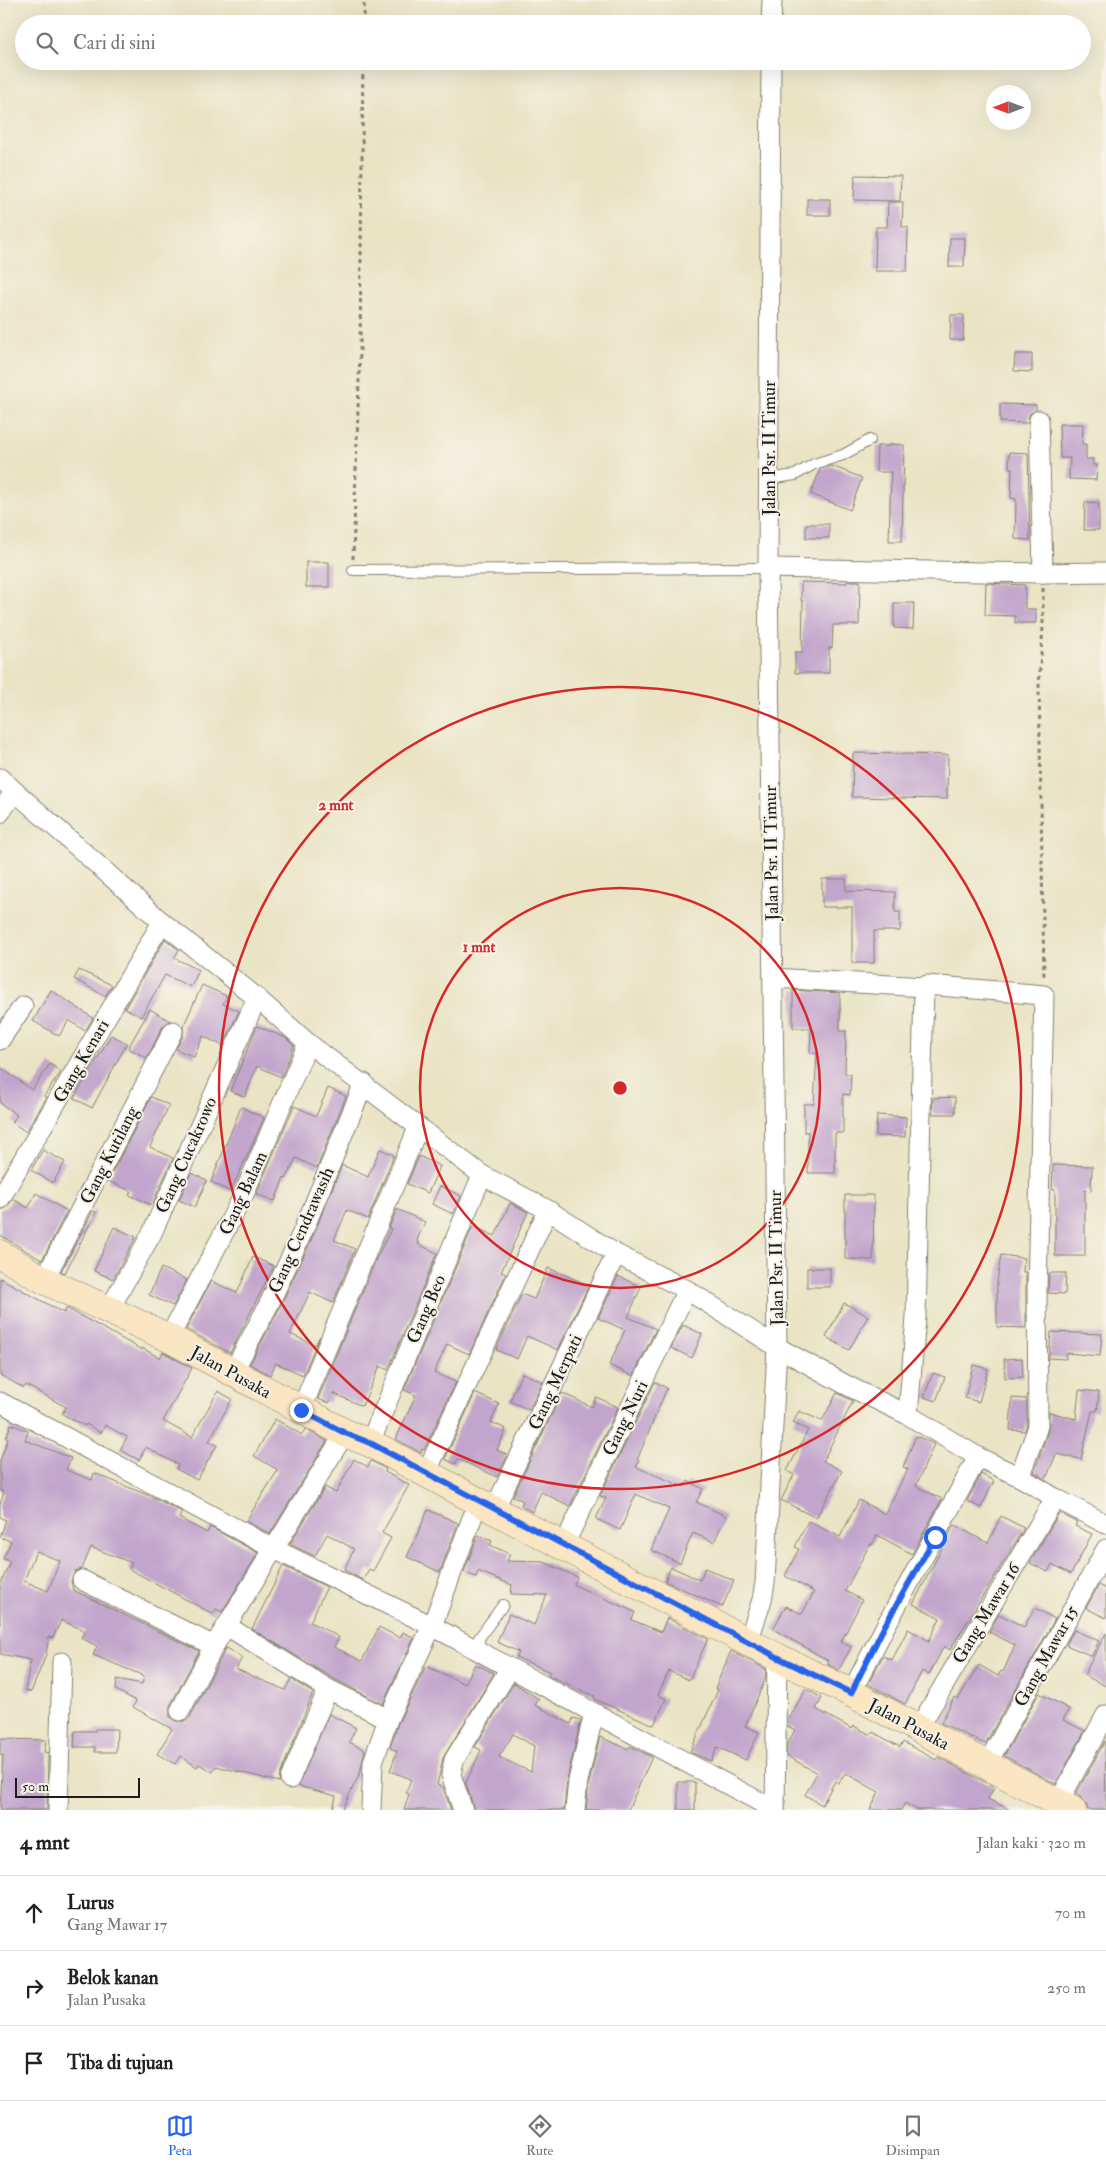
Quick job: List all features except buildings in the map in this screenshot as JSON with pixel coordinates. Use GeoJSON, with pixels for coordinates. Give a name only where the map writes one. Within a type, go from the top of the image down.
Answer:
{"type":"FeatureCollection","features":[{"type":"Feature","properties":{"kind":"main road","name":"Jalan Pusaka"},"geometry":{"type":"LineString","coordinates":[[0,1254],[44,1280],[169,1338],[232,1374],[345,1433],[370,1443],[486,1506],[777,1657],[851,1693],[1065,1806]]}},
{"type":"Feature","properties":{"kind":"street"},"geometry":{"type":"LineString","coordinates":[[771,15],[772,0]]}},
{"type":"Feature","properties":{"kind":"street","name":"Jalan Psr. II Timur"},"geometry":{"type":"LineString","coordinates":[[748,1642],[760,1606],[765,1583],[777,1347],[768,568],[771,70]]}},
{"type":"Feature","properties":{"kind":"street"},"geometry":{"type":"LineString","coordinates":[[1039,420],[1043,573]]}},
{"type":"Feature","properties":{"kind":"street"},"geometry":{"type":"LineString","coordinates":[[768,568],[1043,573],[1106,572]]}},
{"type":"Feature","properties":{"kind":"street"},"geometry":{"type":"LineString","coordinates":[[0,778],[162,922],[257,998],[308,1043],[364,1083],[418,1128],[482,1175],[548,1210],[616,1254],[687,1290],[777,1347],[848,1386],[908,1415],[978,1457],[1022,1478],[1054,1498],[1106,1524]]}},
{"type":"Feature","properties":{"kind":"street"},"geometry":{"type":"LineString","coordinates":[[0,813],[14,792]]}},
{"type":"Feature","properties":{"kind":"street","name":"Gang Kenari"},"geometry":{"type":"LineString","coordinates":[[0,1199],[162,922]]}},
{"type":"Feature","properties":{"kind":"street"},"geometry":{"type":"LineString","coordinates":[[773,978],[924,987],[936,986],[1044,995],[1037,1290],[1038,1425],[1034,1443],[1022,1468],[1022,1478]]}},
{"type":"Feature","properties":{"kind":"street"},"geometry":{"type":"LineString","coordinates":[[908,1415],[916,1307],[924,987]]}},
{"type":"Feature","properties":{"kind":"street","name":"Gang Cucakrowo"},"geometry":{"type":"LineString","coordinates":[[109,1310],[152,1232],[257,998]]}},
{"type":"Feature","properties":{"kind":"street"},"geometry":{"type":"LineString","coordinates":[[0,1040],[23,1006]]}},
{"type":"Feature","properties":{"kind":"street","name":"Gang Kutilang"},"geometry":{"type":"LineString","coordinates":[[44,1280],[173,1031]]}},
{"type":"Feature","properties":{"kind":"street","name":"Gang Balam"},"geometry":{"type":"LineString","coordinates":[[169,1338],[244,1194],[308,1043]]}},
{"type":"Feature","properties":{"kind":"street","name":"Gang Cendrawasih"},"geometry":{"type":"LineString","coordinates":[[232,1374],[269,1304],[303,1231],[364,1083]]}},
{"type":"Feature","properties":{"kind":"street"},"geometry":{"type":"LineString","coordinates":[[301,1410],[418,1128]]}},
{"type":"Feature","properties":{"kind":"street","name":"Gang Beo"},"geometry":{"type":"LineString","coordinates":[[370,1443],[482,1175]]}},
{"type":"Feature","properties":{"kind":"street"},"geometry":{"type":"LineString","coordinates":[[426,1473],[548,1210]]}},
{"type":"Feature","properties":{"kind":"street","name":"Gang Merpati"},"geometry":{"type":"LineString","coordinates":[[371,1810],[373,1762],[388,1718],[486,1506],[616,1254]]}},
{"type":"Feature","properties":{"kind":"street","name":"Gang Nuri"},"geometry":{"type":"LineString","coordinates":[[564,1545],[687,1290]]}},
{"type":"Feature","properties":{"kind":"street"},"geometry":{"type":"LineString","coordinates":[[0,1402],[274,1549],[432,1626],[775,1810],[777,1657]]}},
{"type":"Feature","properties":{"kind":"street"},"geometry":{"type":"LineString","coordinates":[[180,1711],[214,1646],[345,1433]]}},
{"type":"Feature","properties":{"kind":"street"},"geometry":{"type":"LineString","coordinates":[[851,1693],[884,1627],[978,1457]]}},
{"type":"Feature","properties":{"kind":"street","name":"Gang Mawar 16"},"geometry":{"type":"LineString","coordinates":[[918,1729],[1054,1498]]}},
{"type":"Feature","properties":{"kind":"street","name":"Gang Mawar 15"},"geometry":{"type":"LineString","coordinates":[[987,1764],[1106,1549]]}},
{"type":"Feature","properties":{"kind":"street"},"geometry":{"type":"LineString","coordinates":[[82,1580],[214,1646]]}},
{"type":"Feature","properties":{"kind":"street"},"geometry":{"type":"LineString","coordinates":[[227,1626],[328,1689],[388,1718]]}},
{"type":"Feature","properties":{"kind":"street"},"geometry":{"type":"LineString","coordinates":[[58,1810],[62,1662]]}},
{"type":"Feature","properties":{"kind":"street"},"geometry":{"type":"LineString","coordinates":[[463,1810],[452,1775],[454,1760],[510,1668]]}},
{"type":"Feature","properties":{"kind":"street"},"geometry":{"type":"LineString","coordinates":[[290,1779],[328,1689]]}},
{"type":"Feature","properties":{"kind":"street"},"geometry":{"type":"LineString","coordinates":[[575,1810],[578,1781],[594,1713]]}},
{"type":"Feature","properties":{"kind":"street"},"geometry":{"type":"LineString","coordinates":[[1065,1806],[1106,1716]]}},
{"type":"Feature","properties":{"kind":"lane"},"geometry":{"type":"LineString","coordinates":[[768,479],[795,475],[814,464],[843,455],[870,440]]}},
{"type":"Feature","properties":{"kind":"lane"},"geometry":{"type":"LineString","coordinates":[[353,570],[768,568]]}},
{"type":"Feature","properties":{"kind":"lane"},"geometry":{"type":"LineString","coordinates":[[480,1652],[479,1638],[503,1605]]}},
{"type":"Feature","properties":{"kind":"path"},"geometry":{"type":"LineString","coordinates":[[364,0],[364,15]]}},
{"type":"Feature","properties":{"kind":"path"},"geometry":{"type":"LineString","coordinates":[[353,570],[360,351],[363,70]]}},
{"type":"Feature","properties":{"kind":"path"},"geometry":{"type":"LineString","coordinates":[[1043,573],[1043,628],[1039,683],[1044,995]]}},
{"type":"Feature","properties":{"kind":"route"},"geometry":{"type":"LineString","coordinates":[[301,1410],[345,1433],[370,1443],[494,1510],[777,1657],[851,1693],[884,1627],[935,1537]]}}]}
